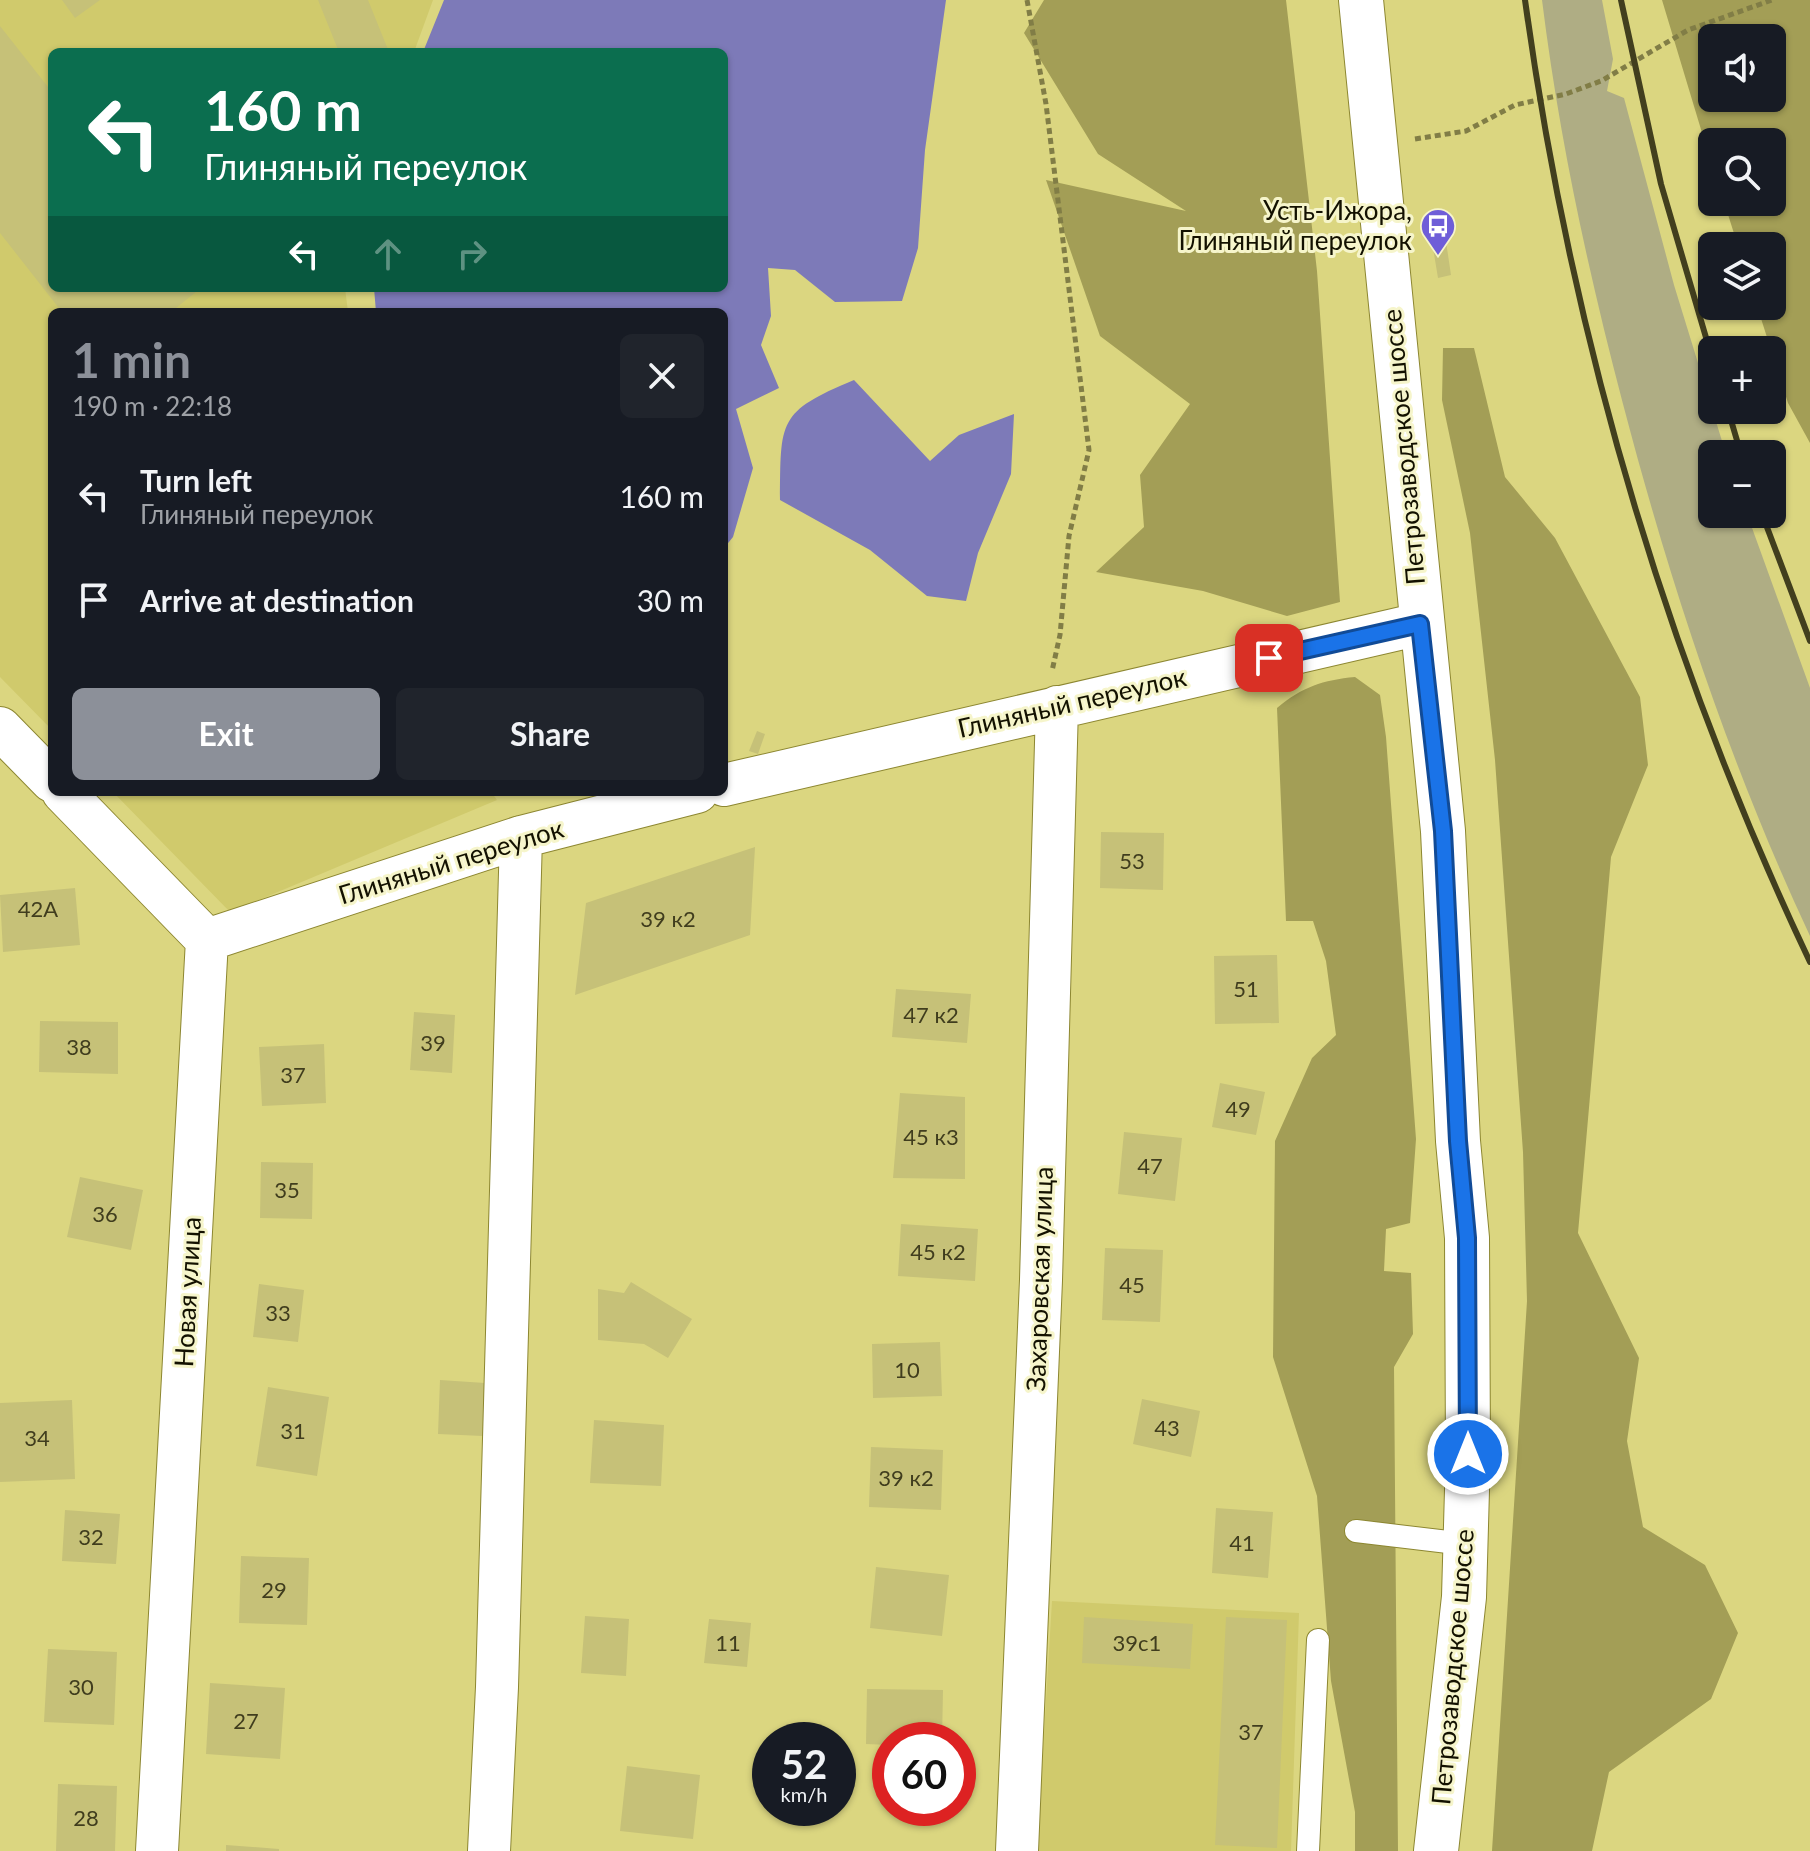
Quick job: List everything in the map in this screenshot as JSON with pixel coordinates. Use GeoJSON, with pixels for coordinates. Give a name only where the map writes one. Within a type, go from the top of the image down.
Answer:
{"type":"FeatureCollection","features":[{"type":"Feature","properties":{"kind":"main road","name":"Петрозаводское шоссе"},"geometry":{"type":"LineString","coordinates":[[1361,0],[1420,624],[1443,831],[1458,1141],[1467,1238],[1464,1597],[1436,1851]]}},
{"type":"Feature","properties":{"kind":"street","name":"Глиняный переулок"},"geometry":{"type":"LineString","coordinates":[[728,784],[1420,624]]}},
{"type":"Feature","properties":{"kind":"street","name":"Захаровская улица"},"geometry":{"type":"LineString","coordinates":[[1017,1851],[1042,1264],[1042,710]]}},
{"type":"Feature","properties":{"kind":"street"},"geometry":{"type":"LineString","coordinates":[[0,728],[48,777]]}},
{"type":"Feature","properties":{"kind":"street"},"geometry":{"type":"LineString","coordinates":[[67,796],[207,940]]}},
{"type":"Feature","properties":{"kind":"street","name":"Глиняный переулок"},"geometry":{"type":"LineString","coordinates":[[207,940],[521,837],[681,796]]}},
{"type":"Feature","properties":{"kind":"street"},"geometry":{"type":"LineString","coordinates":[[489,1851],[498,1656],[521,837]]}},
{"type":"Feature","properties":{"kind":"street","name":"Новая улица"},"geometry":{"type":"LineString","coordinates":[[157,1851],[207,940]]}},
{"type":"Feature","properties":{"kind":"lane"},"geometry":{"type":"LineString","coordinates":[[1356,1531],[1465,1544]]}},
{"type":"Feature","properties":{"kind":"lane"},"geometry":{"type":"LineString","coordinates":[[1308,1851],[1318,1640]]}},
{"type":"Feature","properties":{"kind":"path"},"geometry":{"type":"LineString","coordinates":[[1027,0],[1046,104],[1089,450],[1069,536],[1054,669],[1030,695],[1042,710]]}},
{"type":"Feature","properties":{"kind":"path"},"geometry":{"type":"LineString","coordinates":[[1375,147],[1466,131],[1515,105],[1566,94],[1601,81],[1688,30],[1772,0]]}},
{"type":"Feature","properties":{"kind":"shaded area"},"geometry":{"type":"Polygon","coordinates":[[[0,0],[433,0],[415,48],[48,48],[48,292],[346,292],[348,308],[48,308],[48,726],[0,677],[0,0]]]}},
{"type":"Feature","properties":{"kind":"shaded area"},"geometry":{"type":"Polygon","coordinates":[[[444,0],[946,0],[925,150],[918,248],[902,301],[835,302],[795,270],[768,268],[771,316],[761,345],[779,388],[736,409],[753,468],[733,537],[728,543],[728,308],[376,308],[374,292],[728,292],[728,48],[425,48],[444,0]]]}},
{"type":"Feature","properties":{"kind":"shaded area"},"geometry":{"type":"Polygon","coordinates":[[[1044,0],[1286,0],[1317,271],[1340,602],[1287,616],[1203,591],[1096,572],[1144,527],[1140,475],[1190,404],[1100,336],[1046,180],[1186,211],[1098,154],[1024,33],[1044,0]]]}},
{"type":"Feature","properties":{"kind":"shaded area"},"geometry":{"type":"Polygon","coordinates":[[[1542,0],[1602,0],[1613,59],[1607,91],[1624,98],[1698,363],[1698,424],[1717,424],[1722,440],[1698,440],[1698,528],[1752,528],[1810,688],[1810,936],[1728,741],[1661,540],[1586,254],[1557,102],[1542,0]]]}},
{"type":"Feature","properties":{"kind":"shaded area"},"geometry":{"type":"Polygon","coordinates":[[[1662,0],[1810,0],[1810,443],[1786,397],[1786,336],[1767,336],[1761,320],[1786,320],[1786,232],[1734,232],[1728,216],[1786,216],[1786,128],[1701,128],[1662,0]]]}},
{"type":"Feature","properties":{"kind":"shaded area"},"geometry":{"type":"Polygon","coordinates":[[[1443,348],[1474,348],[1505,477],[1555,538],[1640,697],[1648,765],[1611,857],[1578,1233],[1639,1358],[1627,1441],[1643,1527],[1705,1565],[1738,1633],[1711,1699],[1609,1772],[1592,1851],[1492,1851],[1527,1301],[1523,1152],[1495,760],[1470,533],[1442,400],[1443,348]]]}},
{"type":"Feature","properties":{"kind":"shaded area"},"geometry":{"type":"Polygon","coordinates":[[[854,380],[930,461],[959,435],[1014,414],[1011,474],[978,553],[966,601],[927,596],[870,550],[780,500],[781,452],[788,422],[810,401],[854,380]]]}},
{"type":"Feature","properties":{"kind":"shaded area"},"geometry":{"type":"Polygon","coordinates":[[[1355,677],[1380,695],[1386,737],[1416,1139],[1410,1223],[1386,1229],[1384,1271],[1411,1273],[1413,1334],[1394,1367],[1398,1851],[1355,1851],[1355,1812],[1331,1681],[1317,1496],[1273,1357],[1275,1141],[1312,1058],[1336,1035],[1326,961],[1313,921],[1286,921],[1277,708],[1313,686],[1355,677]]]}},
{"type":"Feature","properties":{"kind":"shaded area"},"geometry":{"type":"Polygon","coordinates":[[[117,796],[494,796],[497,800],[230,912],[117,796]]]}},
{"type":"Feature","properties":{"kind":"shaded area"},"geometry":{"type":"Polygon","coordinates":[[[1052,1601],[1299,1613],[1291,1851],[1037,1851],[1052,1601]]]}},
{"type":"Feature","properties":{"kind":"building"},"geometry":{"type":"Polygon","coordinates":[[[62,0],[100,0],[75,18],[62,0]]]}},
{"type":"Feature","properties":{"kind":"building"},"geometry":{"type":"Polygon","coordinates":[[[318,0],[368,0],[387,48],[337,48],[318,0]]]}},
{"type":"Feature","properties":{"kind":"building"},"geometry":{"type":"Polygon","coordinates":[[[0,26],[48,87],[48,292],[196,292],[176,308],[59,308],[0,233],[0,26]]]}},
{"type":"Feature","properties":{"kind":"building"},"geometry":{"type":"Polygon","coordinates":[[[1444,228],[1451,275],[1438,278],[1430,230],[1444,228]]]}},
{"type":"Feature","properties":{"kind":"building"},"geometry":{"type":"Polygon","coordinates":[[[757,731],[765,734],[758,754],[749,751],[757,731]]]}},
{"type":"Feature","properties":{"kind":"building"},"geometry":{"type":"Polygon","coordinates":[[[1101,832],[1164,833],[1163,890],[1100,888],[1101,832]]]}},
{"type":"Feature","properties":{"kind":"building"},"geometry":{"type":"Polygon","coordinates":[[[755,847],[750,935],[575,995],[586,903],[755,847]]]}},
{"type":"Feature","properties":{"kind":"building"},"geometry":{"type":"Polygon","coordinates":[[[75,888],[80,945],[3,952],[0,895],[75,888]]]}},
{"type":"Feature","properties":{"kind":"building"},"geometry":{"type":"Polygon","coordinates":[[[1277,955],[1279,1023],[1215,1024],[1214,956],[1277,955]]]}},
{"type":"Feature","properties":{"kind":"building"},"geometry":{"type":"Polygon","coordinates":[[[896,989],[971,994],[967,1043],[892,1037],[896,989]]]}},
{"type":"Feature","properties":{"kind":"building"},"geometry":{"type":"Polygon","coordinates":[[[414,1012],[455,1015],[452,1073],[410,1070],[414,1012]]]}},
{"type":"Feature","properties":{"kind":"building"},"geometry":{"type":"Polygon","coordinates":[[[40,1021],[118,1022],[118,1074],[39,1072],[40,1021]]]}},
{"type":"Feature","properties":{"kind":"building"},"geometry":{"type":"Polygon","coordinates":[[[324,1044],[326,1103],[262,1106],[259,1047],[324,1044]]]}},
{"type":"Feature","properties":{"kind":"building"},"geometry":{"type":"Polygon","coordinates":[[[1220,1083],[1265,1092],[1256,1135],[1212,1127],[1220,1083]]]}},
{"type":"Feature","properties":{"kind":"building"},"geometry":{"type":"Polygon","coordinates":[[[900,1093],[965,1097],[965,1179],[893,1178],[900,1093]]]}},
{"type":"Feature","properties":{"kind":"building"},"geometry":{"type":"Polygon","coordinates":[[[1124,1132],[1182,1138],[1175,1201],[1118,1194],[1124,1132]]]}},
{"type":"Feature","properties":{"kind":"building"},"geometry":{"type":"Polygon","coordinates":[[[261,1162],[313,1163],[312,1219],[260,1218],[261,1162]]]}},
{"type":"Feature","properties":{"kind":"building"},"geometry":{"type":"Polygon","coordinates":[[[80,1177],[143,1190],[131,1250],[67,1237],[80,1177]]]}},
{"type":"Feature","properties":{"kind":"building"},"geometry":{"type":"Polygon","coordinates":[[[901,1224],[978,1229],[975,1281],[898,1276],[901,1224]]]}},
{"type":"Feature","properties":{"kind":"building"},"geometry":{"type":"Polygon","coordinates":[[[1105,1248],[1163,1250],[1160,1322],[1102,1320],[1105,1248]]]}},
{"type":"Feature","properties":{"kind":"building"},"geometry":{"type":"Polygon","coordinates":[[[631,1282],[692,1319],[668,1358],[644,1344],[598,1340],[598,1289],[624,1293],[631,1282]]]}},
{"type":"Feature","properties":{"kind":"building"},"geometry":{"type":"Polygon","coordinates":[[[259,1284],[304,1290],[298,1342],[253,1337],[259,1284]]]}},
{"type":"Feature","properties":{"kind":"building"},"geometry":{"type":"Polygon","coordinates":[[[940,1342],[942,1396],[873,1398],[872,1344],[940,1342]]]}},
{"type":"Feature","properties":{"kind":"building"},"geometry":{"type":"Polygon","coordinates":[[[440,1380],[485,1383],[483,1436],[438,1434],[440,1380]]]}},
{"type":"Feature","properties":{"kind":"building"},"geometry":{"type":"Polygon","coordinates":[[[268,1387],[329,1397],[317,1476],[256,1466],[268,1387]]]}},
{"type":"Feature","properties":{"kind":"building"},"geometry":{"type":"Polygon","coordinates":[[[1142,1399],[1200,1411],[1191,1457],[1133,1444],[1142,1399]]]}},
{"type":"Feature","properties":{"kind":"building"},"geometry":{"type":"Polygon","coordinates":[[[72,1400],[75,1479],[0,1482],[0,1403],[72,1400]]]}},
{"type":"Feature","properties":{"kind":"building"},"geometry":{"type":"Polygon","coordinates":[[[594,1420],[664,1425],[661,1486],[590,1483],[594,1420]]]}},
{"type":"Feature","properties":{"kind":"building"},"geometry":{"type":"Polygon","coordinates":[[[871,1447],[943,1450],[941,1510],[869,1507],[871,1447]]]}},
{"type":"Feature","properties":{"kind":"building"},"geometry":{"type":"Polygon","coordinates":[[[1216,1508],[1273,1512],[1268,1578],[1212,1573],[1216,1508]]]}},
{"type":"Feature","properties":{"kind":"building"},"geometry":{"type":"Polygon","coordinates":[[[65,1510],[120,1514],[116,1564],[62,1561],[65,1510]]]}},
{"type":"Feature","properties":{"kind":"building"},"geometry":{"type":"Polygon","coordinates":[[[241,1556],[309,1558],[307,1625],[239,1623],[241,1556]]]}},
{"type":"Feature","properties":{"kind":"building"},"geometry":{"type":"Polygon","coordinates":[[[876,1567],[949,1575],[942,1636],[870,1628],[876,1567]]]}},
{"type":"Feature","properties":{"kind":"building"},"geometry":{"type":"Polygon","coordinates":[[[585,1616],[629,1619],[626,1676],[581,1673],[585,1616]]]}},
{"type":"Feature","properties":{"kind":"building"},"geometry":{"type":"Polygon","coordinates":[[[1084,1617],[1193,1624],[1190,1669],[1082,1663],[1084,1617]]]}},
{"type":"Feature","properties":{"kind":"building"},"geometry":{"type":"Polygon","coordinates":[[[1226,1617],[1287,1620],[1277,1848],[1215,1845],[1226,1617]]]}},
{"type":"Feature","properties":{"kind":"building"},"geometry":{"type":"Polygon","coordinates":[[[709,1619],[751,1623],[747,1667],[704,1663],[709,1619]]]}},
{"type":"Feature","properties":{"kind":"building"},"geometry":{"type":"Polygon","coordinates":[[[48,1649],[117,1652],[114,1725],[44,1722],[48,1649]]]}},
{"type":"Feature","properties":{"kind":"building"},"geometry":{"type":"Polygon","coordinates":[[[210,1683],[285,1688],[280,1759],[206,1754],[210,1683]]]}},
{"type":"Feature","properties":{"kind":"building"},"geometry":{"type":"Polygon","coordinates":[[[867,1689],[943,1690],[942,1722],[872,1722],[872,1744],[866,1744],[867,1689]]]}},
{"type":"Feature","properties":{"kind":"building"},"geometry":{"type":"Polygon","coordinates":[[[627,1766],[700,1775],[693,1839],[620,1831],[627,1766]]]}},
{"type":"Feature","properties":{"kind":"building"},"geometry":{"type":"Polygon","coordinates":[[[58,1784],[117,1786],[115,1851],[56,1851],[58,1784]]]}},
{"type":"Feature","properties":{"kind":"building"},"geometry":{"type":"Polygon","coordinates":[[[226,1845],[279,1849],[279,1851],[226,1851],[226,1845]]]}},
{"type":"Feature","properties":{"kind":"railway"},"geometry":{"type":"LineString","coordinates":[[1525,0],[1569,248],[1597,371],[1631,492],[1711,730],[1758,847],[1810,962]]}},
{"type":"Feature","properties":{"kind":"railway"},"geometry":{"type":"LineString","coordinates":[[1621,0],[1661,184],[1706,336]]}},
{"type":"Feature","properties":{"kind":"railway"},"geometry":{"type":"LineString","coordinates":[[1732,424],[1737,440]]}},
{"type":"Feature","properties":{"kind":"railway"},"geometry":{"type":"LineString","coordinates":[[1767,528],[1810,641]]}},
{"type":"Feature","properties":{"kind":"place","name":"Усть-Ижора, Глиняный переулок"},"geometry":{"type":"Point","coordinates":[1438,257]}},
{"type":"Feature","properties":{"kind":"route"},"geometry":{"type":"LineString","coordinates":[[1269,658],[1420,624],[1443,831],[1458,1141],[1467,1238],[1468,1454]]}}]}
